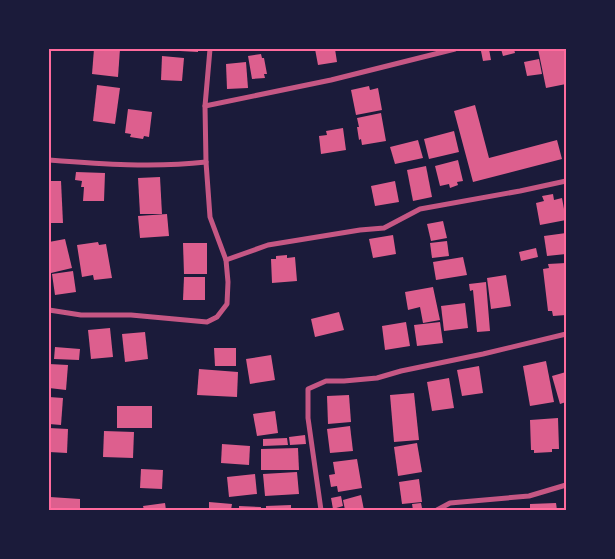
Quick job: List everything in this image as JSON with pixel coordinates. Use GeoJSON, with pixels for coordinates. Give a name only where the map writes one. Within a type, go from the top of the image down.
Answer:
{"type":"FeatureCollection","features":[{"type":"Feature","properties":{"kind":"street"},"geometry":{"type":"LineString","coordinates":[[49,310],[81,315],[131,315],[207,322],[217,317],[226,304],[228,282],[226,260],[210,217],[206,162],[205,106],[210,49]]}},
{"type":"Feature","properties":{"kind":"street"},"geometry":{"type":"LineString","coordinates":[[205,106],[330,80],[455,49]]}},
{"type":"Feature","properties":{"kind":"street"},"geometry":{"type":"LineString","coordinates":[[49,160],[94,164],[142,165],[180,165],[206,162]]}},
{"type":"Feature","properties":{"kind":"street"},"geometry":{"type":"LineString","coordinates":[[226,260],[268,246],[360,230],[384,228],[420,209],[520,191],[566,180]]}},
{"type":"Feature","properties":{"kind":"street"},"geometry":{"type":"LineString","coordinates":[[321,510],[308,418],[308,388],[326,381],[377,378],[400,371],[566,334]]}},
{"type":"Feature","properties":{"kind":"street"},"geometry":{"type":"LineString","coordinates":[[437,510],[450,503],[529,496],[566,484]]}},
{"type":"Feature","properties":{"kind":"street"},"geometry":{"type":"LineString","coordinates":[[449,510],[450,503]]}},
{"type":"Feature","properties":{"kind":"building"},"geometry":{"type":"Polygon","coordinates":[[[94,49],[120,49],[118,77],[92,74],[94,49]]]}},
{"type":"Feature","properties":{"kind":"building"},"geometry":{"type":"Polygon","coordinates":[[[180,49],[198,49],[198,52],[180,51],[180,49]]]}},
{"type":"Feature","properties":{"kind":"building"},"geometry":{"type":"Polygon","coordinates":[[[315,49],[335,49],[337,62],[318,65],[315,49]]]}},
{"type":"Feature","properties":{"kind":"building"},"geometry":{"type":"Polygon","coordinates":[[[489,49],[491,60],[483,61],[481,51],[489,49]]]}},
{"type":"Feature","properties":{"kind":"building"},"geometry":{"type":"Polygon","coordinates":[[[501,49],[514,49],[515,53],[503,56],[501,49]]]}},
{"type":"Feature","properties":{"kind":"building"},"geometry":{"type":"Polygon","coordinates":[[[538,49],[566,49],[566,84],[546,88],[538,49]]]}},
{"type":"Feature","properties":{"kind":"building"},"geometry":{"type":"Polygon","coordinates":[[[261,54],[262,58],[264,58],[267,74],[264,74],[265,78],[252,79],[248,56],[261,54]]]}},
{"type":"Feature","properties":{"kind":"building"},"geometry":{"type":"Polygon","coordinates":[[[162,56],[184,58],[182,81],[161,80],[162,56]]]}},
{"type":"Feature","properties":{"kind":"building"},"geometry":{"type":"Polygon","coordinates":[[[539,59],[542,74],[527,76],[524,62],[539,59]]]}},
{"type":"Feature","properties":{"kind":"building"},"geometry":{"type":"Polygon","coordinates":[[[246,62],[248,88],[227,89],[226,64],[246,62]]]}},
{"type":"Feature","properties":{"kind":"building"},"geometry":{"type":"Polygon","coordinates":[[[97,85],[120,88],[115,124],[93,121],[97,85]]]}},
{"type":"Feature","properties":{"kind":"building"},"geometry":{"type":"Polygon","coordinates":[[[369,86],[370,90],[378,88],[382,110],[356,115],[351,90],[369,86]]]}},
{"type":"Feature","properties":{"kind":"building"},"geometry":{"type":"Polygon","coordinates":[[[475,105],[489,158],[557,140],[562,159],[473,182],[454,111],[475,105]]]}},
{"type":"Feature","properties":{"kind":"building"},"geometry":{"type":"Polygon","coordinates":[[[128,109],[152,112],[149,137],[144,136],[143,139],[130,137],[131,134],[125,133],[128,109]]]}},
{"type":"Feature","properties":{"kind":"building"},"geometry":{"type":"Polygon","coordinates":[[[381,113],[386,141],[362,145],[361,139],[359,140],[357,118],[381,113]]]}},
{"type":"Feature","properties":{"kind":"building"},"geometry":{"type":"Polygon","coordinates":[[[343,128],[346,150],[321,154],[319,136],[327,135],[326,131],[343,128]]]}},
{"type":"Feature","properties":{"kind":"building"},"geometry":{"type":"Polygon","coordinates":[[[454,131],[459,152],[429,159],[424,139],[454,131]]]}},
{"type":"Feature","properties":{"kind":"building"},"geometry":{"type":"Polygon","coordinates":[[[418,140],[423,158],[395,164],[390,147],[418,140]]]}},
{"type":"Feature","properties":{"kind":"building"},"geometry":{"type":"Polygon","coordinates":[[[458,160],[463,181],[457,182],[458,185],[450,188],[449,184],[440,186],[435,166],[458,160]]]}},
{"type":"Feature","properties":{"kind":"building"},"geometry":{"type":"Polygon","coordinates":[[[426,166],[432,197],[413,201],[407,170],[426,166]]]}},
{"type":"Feature","properties":{"kind":"building"},"geometry":{"type":"Polygon","coordinates":[[[76,172],[105,173],[104,201],[83,201],[84,187],[81,187],[82,181],[75,180],[76,172]]]}},
{"type":"Feature","properties":{"kind":"building"},"geometry":{"type":"Polygon","coordinates":[[[160,177],[162,214],[140,214],[138,178],[160,177]]]}},
{"type":"Feature","properties":{"kind":"building"},"geometry":{"type":"Polygon","coordinates":[[[49,181],[61,181],[63,223],[49,223],[49,181]]]}},
{"type":"Feature","properties":{"kind":"building"},"geometry":{"type":"Polygon","coordinates":[[[395,181],[399,202],[375,206],[371,186],[395,181]]]}},
{"type":"Feature","properties":{"kind":"building"},"geometry":{"type":"Polygon","coordinates":[[[553,194],[554,200],[562,198],[566,220],[540,225],[536,203],[544,201],[542,196],[553,194]]]}},
{"type":"Feature","properties":{"kind":"building"},"geometry":{"type":"Polygon","coordinates":[[[167,214],[169,236],[140,238],[138,216],[167,214]]]}},
{"type":"Feature","properties":{"kind":"building"},"geometry":{"type":"Polygon","coordinates":[[[443,221],[447,238],[431,241],[427,224],[443,221]]]}},
{"type":"Feature","properties":{"kind":"building"},"geometry":{"type":"Polygon","coordinates":[[[566,233],[566,254],[547,256],[544,236],[566,233]]]}},
{"type":"Feature","properties":{"kind":"building"},"geometry":{"type":"Polygon","coordinates":[[[393,235],[396,254],[373,258],[369,239],[393,235]]]}},
{"type":"Feature","properties":{"kind":"building"},"geometry":{"type":"Polygon","coordinates":[[[65,239],[72,268],[51,273],[49,242],[65,239]]]}},
{"type":"Feature","properties":{"kind":"building"},"geometry":{"type":"Polygon","coordinates":[[[447,241],[449,256],[432,258],[430,243],[447,241]]]}},
{"type":"Feature","properties":{"kind":"building"},"geometry":{"type":"Polygon","coordinates":[[[98,242],[99,245],[106,244],[112,278],[94,280],[93,275],[82,277],[77,245],[98,242]]]}},
{"type":"Feature","properties":{"kind":"building"},"geometry":{"type":"Polygon","coordinates":[[[183,243],[207,243],[207,274],[184,274],[183,243]]]}},
{"type":"Feature","properties":{"kind":"building"},"geometry":{"type":"Polygon","coordinates":[[[536,248],[538,257],[521,261],[519,252],[536,248]]]}},
{"type":"Feature","properties":{"kind":"building"},"geometry":{"type":"Polygon","coordinates":[[[287,255],[287,258],[295,257],[297,281],[272,283],[271,259],[276,259],[276,256],[287,255]]]}},
{"type":"Feature","properties":{"kind":"building"},"geometry":{"type":"Polygon","coordinates":[[[463,257],[467,275],[436,280],[433,262],[463,257]]]}},
{"type":"Feature","properties":{"kind":"building"},"geometry":{"type":"Polygon","coordinates":[[[566,263],[566,315],[553,316],[552,311],[548,311],[543,269],[549,268],[548,264],[566,263]]]}},
{"type":"Feature","properties":{"kind":"building"},"geometry":{"type":"Polygon","coordinates":[[[73,271],[76,292],[55,295],[52,274],[73,271]]]}},
{"type":"Feature","properties":{"kind":"building"},"geometry":{"type":"Polygon","coordinates":[[[506,275],[511,306],[491,309],[487,278],[506,275]]]}},
{"type":"Feature","properties":{"kind":"building"},"geometry":{"type":"Polygon","coordinates":[[[184,277],[205,277],[205,300],[183,300],[184,277]]]}},
{"type":"Feature","properties":{"kind":"building"},"geometry":{"type":"Polygon","coordinates":[[[486,282],[490,331],[477,332],[473,290],[470,291],[469,284],[486,282]]]}},
{"type":"Feature","properties":{"kind":"building"},"geometry":{"type":"Polygon","coordinates":[[[433,287],[440,320],[423,323],[420,307],[408,310],[405,292],[433,287]]]}},
{"type":"Feature","properties":{"kind":"building"},"geometry":{"type":"Polygon","coordinates":[[[465,303],[468,328],[444,331],[441,306],[465,303]]]}},
{"type":"Feature","properties":{"kind":"building"},"geometry":{"type":"Polygon","coordinates":[[[339,312],[344,330],[315,337],[311,319],[339,312]]]}},
{"type":"Feature","properties":{"kind":"building"},"geometry":{"type":"Polygon","coordinates":[[[406,322],[410,346],[385,350],[382,326],[406,322]]]}},
{"type":"Feature","properties":{"kind":"building"},"geometry":{"type":"Polygon","coordinates":[[[440,322],[443,343],[417,346],[414,325],[440,322]]]}},
{"type":"Feature","properties":{"kind":"building"},"geometry":{"type":"Polygon","coordinates":[[[110,328],[113,357],[91,359],[88,330],[110,328]]]}},
{"type":"Feature","properties":{"kind":"building"},"geometry":{"type":"Polygon","coordinates":[[[145,332],[148,359],[125,362],[122,334],[145,332]]]}},
{"type":"Feature","properties":{"kind":"building"},"geometry":{"type":"Polygon","coordinates":[[[55,347],[80,349],[79,360],[54,359],[55,347]]]}},
{"type":"Feature","properties":{"kind":"building"},"geometry":{"type":"Polygon","coordinates":[[[214,348],[236,348],[236,366],[215,366],[214,348]]]}},
{"type":"Feature","properties":{"kind":"building"},"geometry":{"type":"Polygon","coordinates":[[[271,355],[275,380],[250,384],[246,359],[271,355]]]}},
{"type":"Feature","properties":{"kind":"building"},"geometry":{"type":"Polygon","coordinates":[[[546,361],[554,402],[530,406],[523,366],[546,361]]]}},
{"type":"Feature","properties":{"kind":"building"},"geometry":{"type":"Polygon","coordinates":[[[49,364],[68,365],[66,390],[49,388],[49,364]]]}},
{"type":"Feature","properties":{"kind":"building"},"geometry":{"type":"Polygon","coordinates":[[[479,366],[483,393],[462,396],[457,370],[479,366]]]}},
{"type":"Feature","properties":{"kind":"building"},"geometry":{"type":"Polygon","coordinates":[[[199,369],[238,372],[237,397],[197,395],[199,369]]]}},
{"type":"Feature","properties":{"kind":"building"},"geometry":{"type":"Polygon","coordinates":[[[566,372],[566,402],[560,404],[552,376],[566,372]]]}},
{"type":"Feature","properties":{"kind":"building"},"geometry":{"type":"Polygon","coordinates":[[[449,378],[454,408],[432,411],[427,382],[449,378]]]}},
{"type":"Feature","properties":{"kind":"building"},"geometry":{"type":"Polygon","coordinates":[[[414,393],[419,440],[394,442],[390,395],[414,393]]]}},
{"type":"Feature","properties":{"kind":"building"},"geometry":{"type":"Polygon","coordinates":[[[349,395],[351,422],[328,424],[327,396],[349,395]]]}},
{"type":"Feature","properties":{"kind":"building"},"geometry":{"type":"Polygon","coordinates":[[[49,397],[63,398],[61,425],[49,424],[49,397]]]}},
{"type":"Feature","properties":{"kind":"building"},"geometry":{"type":"Polygon","coordinates":[[[117,406],[152,406],[152,428],[117,428],[117,406]]]}},
{"type":"Feature","properties":{"kind":"building"},"geometry":{"type":"Polygon","coordinates":[[[275,411],[278,433],[257,436],[253,414],[275,411]]]}},
{"type":"Feature","properties":{"kind":"building"},"geometry":{"type":"Polygon","coordinates":[[[558,418],[559,449],[552,449],[552,452],[534,453],[534,450],[531,450],[530,420],[558,418]]]}},
{"type":"Feature","properties":{"kind":"building"},"geometry":{"type":"Polygon","coordinates":[[[350,426],[353,451],[330,453],[327,429],[350,426]]]}},
{"type":"Feature","properties":{"kind":"building"},"geometry":{"type":"Polygon","coordinates":[[[49,428],[68,429],[67,453],[49,452],[49,428]]]}},
{"type":"Feature","properties":{"kind":"building"},"geometry":{"type":"Polygon","coordinates":[[[104,431],[134,432],[133,458],[103,457],[104,431]]]}},
{"type":"Feature","properties":{"kind":"building"},"geometry":{"type":"Polygon","coordinates":[[[305,435],[306,444],[290,445],[289,437],[305,435]]]}},
{"type":"Feature","properties":{"kind":"building"},"geometry":{"type":"Polygon","coordinates":[[[287,438],[288,445],[263,446],[263,439],[287,438]]]}},
{"type":"Feature","properties":{"kind":"building"},"geometry":{"type":"Polygon","coordinates":[[[417,443],[422,472],[398,476],[394,447],[417,443]]]}},
{"type":"Feature","properties":{"kind":"building"},"geometry":{"type":"Polygon","coordinates":[[[222,444],[250,446],[249,465],[221,463],[222,444]]]}},
{"type":"Feature","properties":{"kind":"building"},"geometry":{"type":"Polygon","coordinates":[[[298,448],[299,470],[261,470],[261,449],[298,448]]]}},
{"type":"Feature","properties":{"kind":"building"},"geometry":{"type":"Polygon","coordinates":[[[357,459],[362,488],[338,492],[337,486],[331,487],[329,475],[335,474],[333,462],[357,459]]]}},
{"type":"Feature","properties":{"kind":"building"},"geometry":{"type":"Polygon","coordinates":[[[141,469],[163,470],[162,489],[140,488],[141,469]]]}},
{"type":"Feature","properties":{"kind":"building"},"geometry":{"type":"Polygon","coordinates":[[[297,472],[299,494],[265,496],[263,474],[297,472]]]}},
{"type":"Feature","properties":{"kind":"building"},"geometry":{"type":"Polygon","coordinates":[[[255,474],[257,494],[229,497],[227,477],[255,474]]]}},
{"type":"Feature","properties":{"kind":"building"},"geometry":{"type":"Polygon","coordinates":[[[419,479],[422,502],[402,504],[399,482],[419,479]]]}},
{"type":"Feature","properties":{"kind":"building"},"geometry":{"type":"Polygon","coordinates":[[[361,495],[364,510],[345,510],[343,500],[361,495]]]}},
{"type":"Feature","properties":{"kind":"building"},"geometry":{"type":"Polygon","coordinates":[[[341,496],[343,506],[333,509],[331,498],[341,496]]]}},
{"type":"Feature","properties":{"kind":"building"},"geometry":{"type":"Polygon","coordinates":[[[50,497],[80,499],[80,510],[49,510],[50,497]]]}},
{"type":"Feature","properties":{"kind":"building"},"geometry":{"type":"Polygon","coordinates":[[[209,502],[232,504],[231,510],[209,510],[209,502]]]}},
{"type":"Feature","properties":{"kind":"building"},"geometry":{"type":"Polygon","coordinates":[[[165,503],[166,510],[144,510],[143,506],[165,503]]]}},
{"type":"Feature","properties":{"kind":"building"},"geometry":{"type":"Polygon","coordinates":[[[421,503],[422,508],[413,510],[412,504],[421,503]]]}},
{"type":"Feature","properties":{"kind":"building"},"geometry":{"type":"Polygon","coordinates":[[[556,503],[557,510],[530,510],[530,504],[556,503]]]}},
{"type":"Feature","properties":{"kind":"building"},"geometry":{"type":"Polygon","coordinates":[[[291,505],[291,510],[266,510],[266,506],[291,505]]]}},
{"type":"Feature","properties":{"kind":"building"},"geometry":{"type":"Polygon","coordinates":[[[239,506],[261,507],[261,510],[239,510],[239,506]]]}}]}
